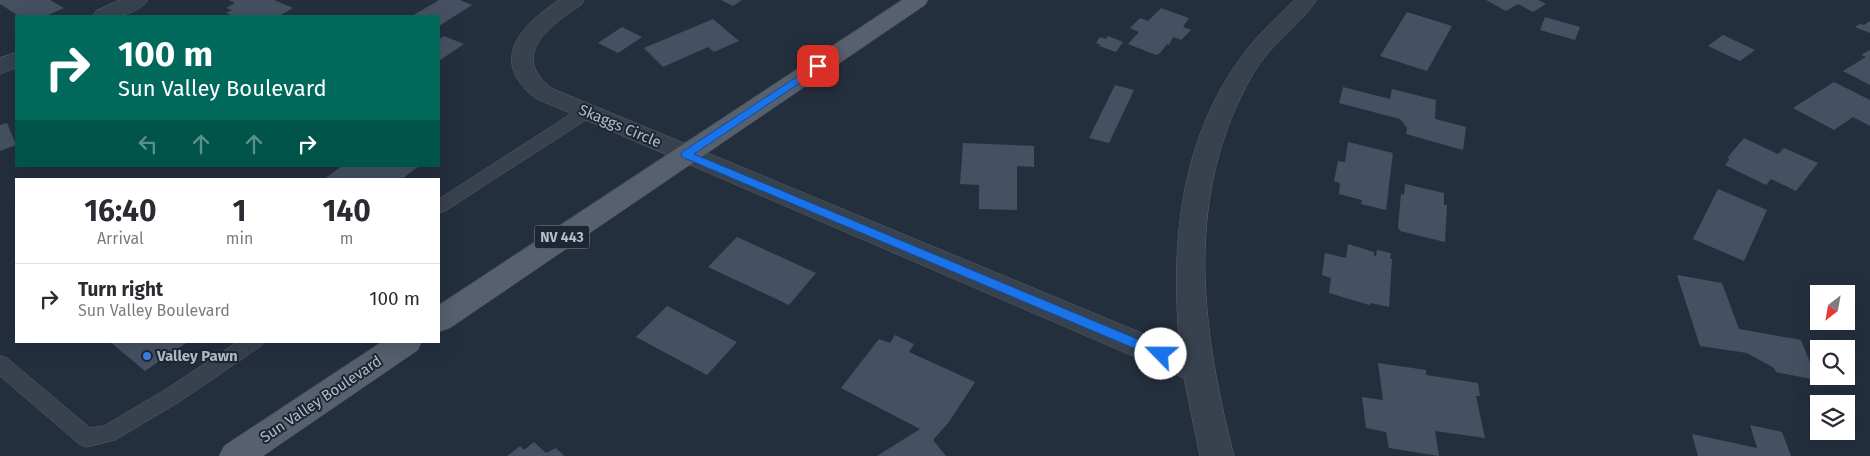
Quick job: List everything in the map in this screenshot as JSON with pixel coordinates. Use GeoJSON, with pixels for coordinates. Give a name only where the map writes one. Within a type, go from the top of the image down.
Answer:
{"type":"FeatureCollection","features":[{"type":"Feature","properties":{"kind":"main road","name":"NV 443"},"geometry":{"type":"LineString","coordinates":[[440,319],[917,0]]}},
{"type":"Feature","properties":{"kind":"main road","name":"Sun Valley Boulevard"},"geometry":{"type":"LineString","coordinates":[[236,456],[404,343]]}},
{"type":"Feature","properties":{"kind":"street"},"geometry":{"type":"LineString","coordinates":[[106,15],[137,0]]}},
{"type":"Feature","properties":{"kind":"street","name":"Skaggs Circle"},"geometry":{"type":"LineString","coordinates":[[573,0],[547,17],[531,33],[522,50],[522,66],[529,80],[543,93],[1198,370]]}},
{"type":"Feature","properties":{"kind":"street"},"geometry":{"type":"LineString","coordinates":[[1217,456],[1198,370],[1190,298],[1191,227],[1200,170],[1218,116],[1242,74],[1266,39],[1306,0]]}},
{"type":"Feature","properties":{"kind":"street"},"geometry":{"type":"LineString","coordinates":[[0,67],[15,60]]}},
{"type":"Feature","properties":{"kind":"lane"},"geometry":{"type":"LineString","coordinates":[[440,206],[586,112]]}},
{"type":"Feature","properties":{"kind":"lane"},"geometry":{"type":"LineString","coordinates":[[0,364],[86,438],[108,434],[172,396],[251,343]]}},
{"type":"Feature","properties":{"kind":"building"},"geometry":{"type":"Polygon","coordinates":[[[0,0],[50,0],[64,8],[48,15],[17,15],[0,4],[0,0]]]}},
{"type":"Feature","properties":{"kind":"building"},"geometry":{"type":"Polygon","coordinates":[[[229,0],[274,0],[293,8],[281,15],[231,15],[226,13],[232,10],[226,8],[235,3],[229,0]]]}},
{"type":"Feature","properties":{"kind":"building"},"geometry":{"type":"Polygon","coordinates":[[[439,0],[460,0],[472,5],[440,25],[440,15],[414,15],[439,0]]]}},
{"type":"Feature","properties":{"kind":"building"},"geometry":{"type":"Polygon","coordinates":[[[721,0],[742,0],[733,6],[721,0]]]}},
{"type":"Feature","properties":{"kind":"building"},"geometry":{"type":"Polygon","coordinates":[[[1486,0],[1538,0],[1546,4],[1533,12],[1518,4],[1506,11],[1486,0]]]}},
{"type":"Feature","properties":{"kind":"building"},"geometry":{"type":"Polygon","coordinates":[[[1161,8],[1189,18],[1183,27],[1191,30],[1181,40],[1173,37],[1169,45],[1167,44],[1156,55],[1128,44],[1139,32],[1130,28],[1140,18],[1148,21],[1161,8]]]}},
{"type":"Feature","properties":{"kind":"building"},"geometry":{"type":"Polygon","coordinates":[[[1407,12],[1452,26],[1427,71],[1380,56],[1407,12]]]}},
{"type":"Feature","properties":{"kind":"building"},"geometry":{"type":"Polygon","coordinates":[[[1545,17],[1580,27],[1575,40],[1540,30],[1545,17]]]}},
{"type":"Feature","properties":{"kind":"building"},"geometry":{"type":"Polygon","coordinates":[[[713,19],[739,41],[714,52],[708,47],[663,67],[644,48],[713,19]]]}},
{"type":"Feature","properties":{"kind":"building"},"geometry":{"type":"Polygon","coordinates":[[[1870,21],[1870,33],[1855,27],[1860,24],[1864,25],[1870,21]]]}},
{"type":"Feature","properties":{"kind":"building"},"geometry":{"type":"Polygon","coordinates":[[[622,27],[642,37],[618,53],[598,43],[622,27]]]}},
{"type":"Feature","properties":{"kind":"building"},"geometry":{"type":"Polygon","coordinates":[[[1723,35],[1755,50],[1740,61],[1708,46],[1723,35]]]}},
{"type":"Feature","properties":{"kind":"building"},"geometry":{"type":"Polygon","coordinates":[[[444,36],[464,44],[440,60],[440,38],[444,36]]]}},
{"type":"Feature","properties":{"kind":"building"},"geometry":{"type":"Polygon","coordinates":[[[1108,36],[1123,42],[1116,52],[1099,46],[1101,45],[1096,43],[1100,37],[1106,39],[1108,36]]]}},
{"type":"Feature","properties":{"kind":"building"},"geometry":{"type":"Polygon","coordinates":[[[1870,50],[1870,85],[1843,71],[1866,57],[1861,55],[1870,50]]]}},
{"type":"Feature","properties":{"kind":"building"},"geometry":{"type":"Polygon","coordinates":[[[1834,82],[1870,100],[1870,126],[1853,117],[1834,130],[1793,108],[1834,82]]]}},
{"type":"Feature","properties":{"kind":"building"},"geometry":{"type":"Polygon","coordinates":[[[1115,85],[1134,90],[1109,143],[1089,138],[1115,85]]]}},
{"type":"Feature","properties":{"kind":"building"},"geometry":{"type":"Polygon","coordinates":[[[1343,87],[1390,99],[1392,89],[1436,100],[1435,119],[1466,127],[1463,150],[1406,134],[1407,128],[1400,119],[1339,103],[1343,87]]]}},
{"type":"Feature","properties":{"kind":"building"},"geometry":{"type":"Polygon","coordinates":[[[7,123],[15,145],[0,151],[0,125],[7,123]]]}},
{"type":"Feature","properties":{"kind":"building"},"geometry":{"type":"Polygon","coordinates":[[[1744,138],[1778,154],[1784,148],[1818,163],[1796,191],[1771,179],[1766,185],[1725,165],[1729,160],[1728,157],[1744,138]]]}},
{"type":"Feature","properties":{"kind":"building"},"geometry":{"type":"Polygon","coordinates":[[[1348,142],[1393,153],[1386,210],[1361,204],[1362,200],[1339,194],[1340,183],[1334,181],[1338,161],[1345,162],[1348,142]]]}},
{"type":"Feature","properties":{"kind":"building"},"geometry":{"type":"Polygon","coordinates":[[[963,143],[1034,146],[1034,167],[1017,166],[1017,210],[979,209],[979,185],[960,184],[963,143]]]}},
{"type":"Feature","properties":{"kind":"building"},"geometry":{"type":"Polygon","coordinates":[[[341,167],[418,167],[403,178],[325,178],[341,167]]]}},
{"type":"Feature","properties":{"kind":"building"},"geometry":{"type":"Polygon","coordinates":[[[1405,184],[1444,193],[1444,205],[1447,205],[1445,242],[1400,231],[1398,227],[1401,194],[1404,195],[1405,184]]]}},
{"type":"Feature","properties":{"kind":"building"},"geometry":{"type":"Polygon","coordinates":[[[1718,189],[1767,210],[1744,261],[1693,239],[1718,189]]]}},
{"type":"Feature","properties":{"kind":"building"},"geometry":{"type":"Polygon","coordinates":[[[737,237],[816,273],[789,305],[708,267],[737,237]]]}},
{"type":"Feature","properties":{"kind":"building"},"geometry":{"type":"Polygon","coordinates":[[[1348,244],[1374,252],[1374,256],[1376,256],[1377,250],[1391,253],[1389,307],[1371,303],[1369,305],[1329,293],[1331,278],[1322,275],[1325,253],[1346,258],[1348,244]]]}},
{"type":"Feature","properties":{"kind":"building"},"geometry":{"type":"Polygon","coordinates":[[[1677,275],[1722,283],[1739,329],[1801,340],[1810,362],[1810,379],[1776,372],[1774,368],[1747,353],[1700,346],[1677,275]]]}},
{"type":"Feature","properties":{"kind":"building"},"geometry":{"type":"Polygon","coordinates":[[[667,306],[737,342],[707,375],[636,337],[667,306]]]}},
{"type":"Feature","properties":{"kind":"building"},"geometry":{"type":"Polygon","coordinates":[[[895,335],[914,344],[909,352],[975,382],[949,422],[933,440],[946,456],[877,456],[920,429],[841,388],[879,339],[890,343],[895,335]]]}},
{"type":"Feature","properties":{"kind":"building","name":"Valley Pawn"},"geometry":{"type":"Polygon","coordinates":[[[111,343],[186,343],[145,371],[111,343]]]}},
{"type":"Feature","properties":{"kind":"building"},"geometry":{"type":"Polygon","coordinates":[[[1378,363],[1426,370],[1426,375],[1478,383],[1480,396],[1476,396],[1485,438],[1435,431],[1439,456],[1389,448],[1386,432],[1366,428],[1362,397],[1383,400],[1378,363]]]}},
{"type":"Feature","properties":{"kind":"building"},"geometry":{"type":"Polygon","coordinates":[[[1750,425],[1782,432],[1791,456],[1698,456],[1692,434],[1757,448],[1750,425]]]}},
{"type":"Feature","properties":{"kind":"building"},"geometry":{"type":"Polygon","coordinates":[[[534,442],[546,453],[556,448],[564,456],[507,456],[520,446],[524,450],[534,442]]]}},
{"type":"Feature","properties":{"kind":"place","name":"Valley Pawn"},"geometry":{"type":"Point","coordinates":[147,356]}},
{"type":"Feature","properties":{"kind":"route"},"geometry":{"type":"LineString","coordinates":[[818,66],[686,154],[1161,354]]}}]}
